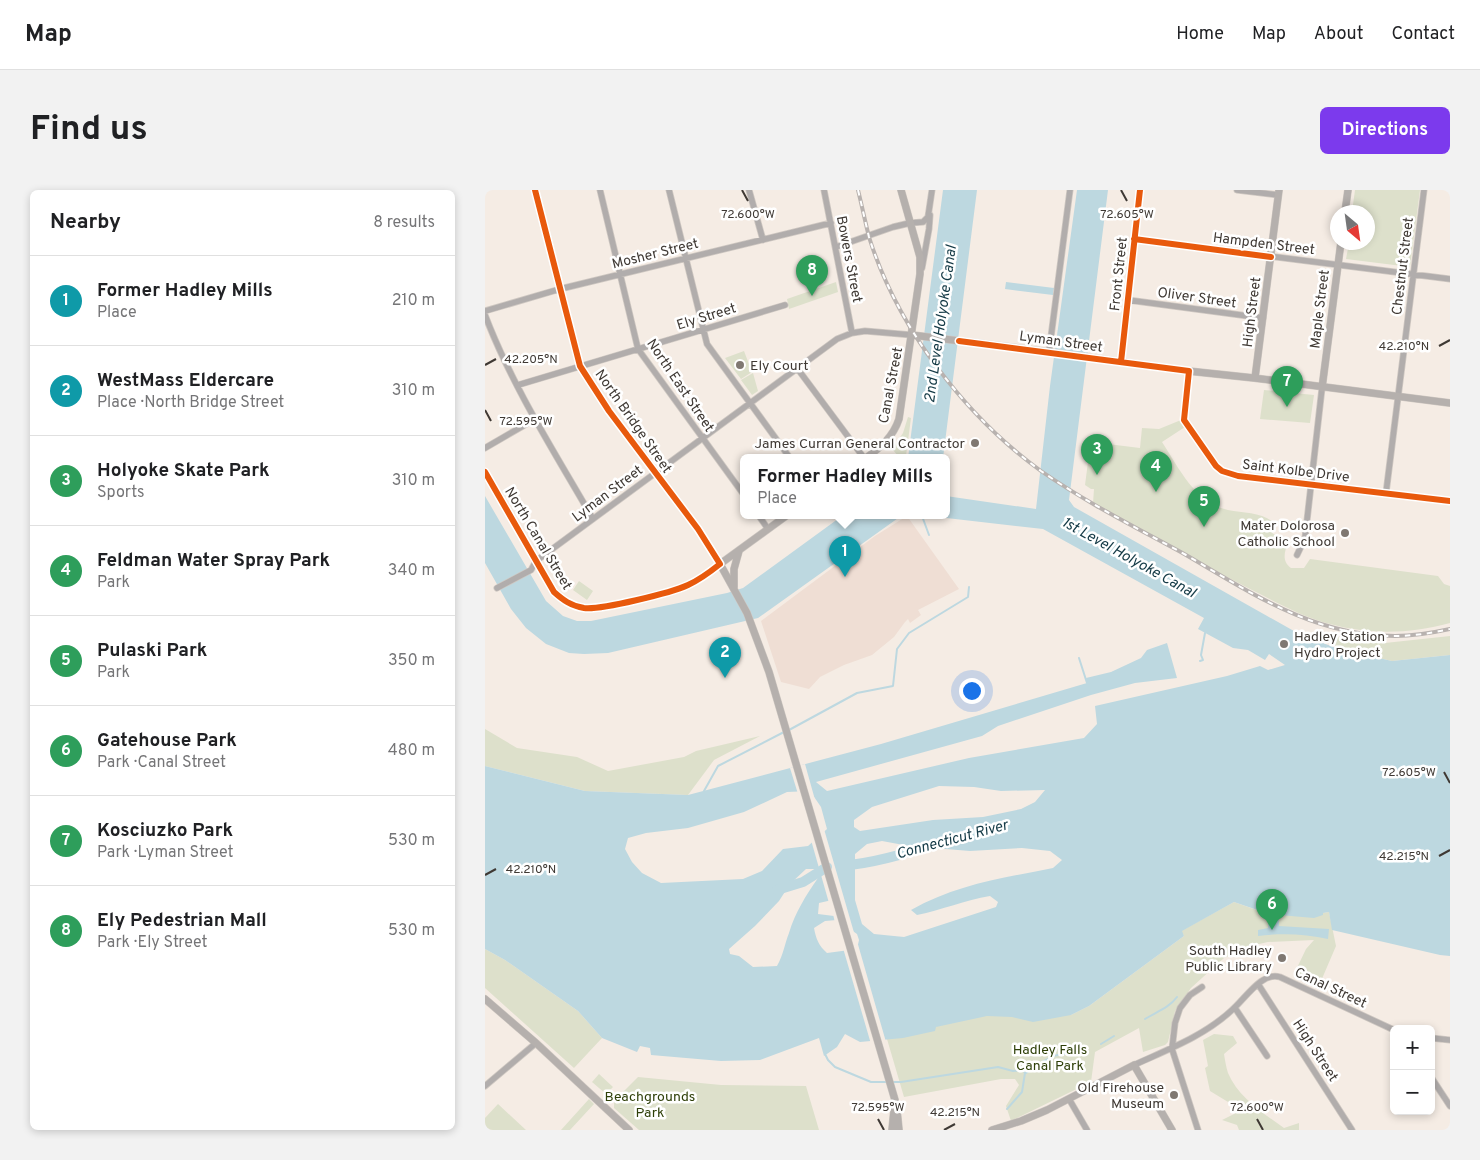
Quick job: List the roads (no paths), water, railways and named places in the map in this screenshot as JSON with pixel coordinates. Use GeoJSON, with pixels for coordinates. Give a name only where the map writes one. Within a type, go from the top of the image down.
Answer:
{"type":"FeatureCollection","features":[{"type":"Feature","properties":{"kind":"main road","name":"Canal Street"},"geometry":{"type":"LineString","coordinates":[[870,454],[884,444],[896,427],[899,419],[920,274],[920,257],[901,190]]}},
{"type":"Feature","properties":{"kind":"main road"},"geometry":{"type":"LineString","coordinates":[[1346,205],[1348,190]]}},
{"type":"Feature","properties":{"kind":"main road","name":"High Street"},"geometry":{"type":"LineString","coordinates":[[1255,378],[1279,192]]}},
{"type":"Feature","properties":{"kind":"main road","name":"Maple Street"},"geometry":{"type":"LineString","coordinates":[[1322,388],[1340,250]]}},
{"type":"Feature","properties":{"kind":"main road","name":"Lyman Street"},"geometry":{"type":"LineString","coordinates":[[912,335],[1450,403]]}},
{"type":"Feature","properties":{"kind":"main road"},"geometry":{"type":"LineString","coordinates":[[720,564],[782,519]]}},
{"type":"Feature","properties":{"kind":"main road"},"geometry":{"type":"LineString","coordinates":[[734,587],[734,569],[739,550]]}},
{"type":"Feature","properties":{"kind":"main road","name":"North Bridge Street"},"geometry":{"type":"LineString","coordinates":[[720,564],[734,587],[752,625],[769,672],[895,1100],[899,1130]]}},
{"type":"Feature","properties":{"kind":"main road"},"geometry":{"type":"LineString","coordinates":[[485,1000],[536,1043],[629,1130]]}},
{"type":"Feature","properties":{"kind":"main road"},"geometry":{"type":"LineString","coordinates":[[993,1130],[1021,1121],[1069,1099],[1134,1065],[1172,1130]]}},
{"type":"Feature","properties":{"kind":"main road"},"geometry":{"type":"LineString","coordinates":[[891,1130],[895,1100]]}},
{"type":"Feature","properties":{"kind":"street","name":"North Bridge Street"},"geometry":{"type":"LineString","coordinates":[[535,190],[580,366],[609,411],[698,529],[720,564]]}},
{"type":"Feature","properties":{"kind":"street","name":"North East Street"},"geometry":{"type":"LineString","coordinates":[[600,190],[638,349],[740,490]]}},
{"type":"Feature","properties":{"kind":"street"},"geometry":{"type":"LineString","coordinates":[[669,190],[703,330],[711,351],[788,454]]}},
{"type":"Feature","properties":{"kind":"street"},"geometry":{"type":"LineString","coordinates":[[749,190],[763,240]]}},
{"type":"Feature","properties":{"kind":"street","name":"Bowers Street"},"geometry":{"type":"LineString","coordinates":[[824,190],[852,333]]}},
{"type":"Feature","properties":{"kind":"street"},"geometry":{"type":"LineString","coordinates":[[920,274],[929,229],[932,190]]}},
{"type":"Feature","properties":{"kind":"street"},"geometry":{"type":"LineString","coordinates":[[1051,352],[1070,190]]}},
{"type":"Feature","properties":{"kind":"street","name":"Front Street"},"geometry":{"type":"LineString","coordinates":[[1121,362],[1140,190]]}},
{"type":"Feature","properties":{"kind":"street"},"geometry":{"type":"LineString","coordinates":[[1237,190],[1279,192]]}},
{"type":"Feature","properties":{"kind":"street","name":"Chestnut Street"},"geometry":{"type":"LineString","coordinates":[[1386,493],[1424,190]]}},
{"type":"Feature","properties":{"kind":"street"},"geometry":{"type":"LineString","coordinates":[[836,247],[910,222],[919,223],[926,220],[930,207]]}},
{"type":"Feature","properties":{"kind":"street","name":"Mosher Street"},"geometry":{"type":"LineString","coordinates":[[485,311],[621,274],[831,224]]}},
{"type":"Feature","properties":{"kind":"street","name":"Hampden Street"},"geometry":{"type":"LineString","coordinates":[[1134,239],[1271,258],[1450,279]]}},
{"type":"Feature","properties":{"kind":"street","name":"Oliver Street"},"geometry":{"type":"LineString","coordinates":[[1128,300],[1263,318]]}},
{"type":"Feature","properties":{"kind":"street","name":"Ely Street"},"geometry":{"type":"LineString","coordinates":[[518,385],[785,305]]}},
{"type":"Feature","properties":{"kind":"street"},"geometry":{"type":"LineString","coordinates":[[485,315],[498,350],[535,419],[593,519]]}},
{"type":"Feature","properties":{"kind":"street","name":"Lyman Street"},"geometry":{"type":"LineString","coordinates":[[497,588],[529,571],[536,561],[837,340],[852,333],[875,332],[912,335]]}},
{"type":"Feature","properties":{"kind":"street"},"geometry":{"type":"LineString","coordinates":[[797,368],[862,454]]}},
{"type":"Feature","properties":{"kind":"street","name":"Saint Kolbe Drive"},"geometry":{"type":"LineString","coordinates":[[1189,371],[1184,420],[1216,466],[1222,471],[1237,476],[1450,501]]}},
{"type":"Feature","properties":{"kind":"street","name":"Maple Street"},"geometry":{"type":"LineString","coordinates":[[1297,555],[1305,538],[1322,388]]}},
{"type":"Feature","properties":{"kind":"street"},"geometry":{"type":"LineString","coordinates":[[485,448],[535,419]]}},
{"type":"Feature","properties":{"kind":"street","name":"North Canal Street"},"geometry":{"type":"LineString","coordinates":[[485,472],[554,592],[563,601],[585,608],[678,590],[691,584],[720,564]]}},
{"type":"Feature","properties":{"kind":"street"},"geometry":{"type":"LineString","coordinates":[[761,519],[768,529]]}},
{"type":"Feature","properties":{"kind":"street","name":"Canal Street"},"geometry":{"type":"LineString","coordinates":[[1258,984],[1263,978],[1280,976],[1390,1028]]}},
{"type":"Feature","properties":{"kind":"street"},"geometry":{"type":"LineString","coordinates":[[1134,1065],[1172,1049],[1205,1031],[1235,1008],[1258,984]]}},
{"type":"Feature","properties":{"kind":"street","name":"High Street"},"geometry":{"type":"LineString","coordinates":[[1258,984],[1352,1130]]}},
{"type":"Feature","properties":{"kind":"street"},"geometry":{"type":"LineString","coordinates":[[1198,1130],[1172,1049],[1175,1023],[1180,1008],[1189,996],[1202,987]]}},
{"type":"Feature","properties":{"kind":"street"},"geometry":{"type":"LineString","coordinates":[[1235,1008],[1267,1056]]}},
{"type":"Feature","properties":{"kind":"street"},"geometry":{"type":"LineString","coordinates":[[1435,1038],[1450,1040]]}},
{"type":"Feature","properties":{"kind":"street"},"geometry":{"type":"LineString","coordinates":[[485,1086],[536,1043]]}},
{"type":"Feature","properties":{"kind":"street"},"geometry":{"type":"LineString","coordinates":[[1435,1083],[1450,1106]]}},
{"type":"Feature","properties":{"kind":"street"},"geometry":{"type":"LineString","coordinates":[[1069,1099],[1087,1130]]}},
{"type":"Feature","properties":{"kind":"water","name":"2nd Level Holyoke Canal"},"geometry":{"type":"Polygon","coordinates":[[[943,190],[977,190],[944,454],[909,454],[943,190]]]}},
{"type":"Feature","properties":{"kind":"water","name":"1st Level Holyoke Canal"},"geometry":{"type":"Polygon","coordinates":[[[1077,190],[1108,190],[1069,500],[1074,507],[1301,635],[1339,649],[1392,661],[1450,655],[1450,956],[1332,930],[1329,912],[1314,918],[1279,915],[1279,926],[1329,929],[1328,939],[1293,934],[1258,936],[1258,930],[1268,928],[1269,914],[1234,902],[1182,931],[1184,936],[1089,1006],[1071,1015],[1033,1022],[1012,1017],[987,1016],[936,1027],[935,1031],[903,1038],[860,1042],[845,1034],[837,1047],[824,1056],[819,1038],[760,1060],[721,1061],[651,1055],[650,1048],[640,1046],[637,1052],[602,1038],[578,1011],[505,960],[485,949],[485,766],[585,791],[688,795],[881,744],[1087,683],[1086,678],[1111,672],[1141,658],[1147,650],[1167,643],[1177,678],[1135,683],[1091,695],[998,726],[982,736],[816,782],[827,791],[969,758],[1084,738],[1097,724],[1095,706],[1227,676],[1260,666],[1268,670],[1285,665],[1269,654],[1265,660],[1248,650],[1233,648],[1198,629],[1204,618],[1043,529],[950,518],[950,497],[1036,509],[1050,386],[1077,190]],[[939,786],[872,807],[854,820],[854,827],[860,831],[933,820],[983,817],[1021,809],[1035,802],[1045,790],[1001,791],[974,787],[939,786]],[[810,791],[787,792],[744,812],[688,828],[646,833],[628,838],[625,849],[632,862],[642,873],[661,883],[743,879],[762,871],[783,849],[808,846],[827,829],[821,807],[810,791]],[[882,841],[867,844],[855,854],[855,900],[862,924],[874,934],[904,937],[996,907],[998,902],[990,896],[917,915],[911,910],[928,901],[981,883],[1053,868],[1062,860],[1050,851],[1022,848],[970,851],[909,846],[882,841]],[[806,869],[790,884],[779,901],[729,949],[730,954],[739,956],[753,967],[777,966],[791,926],[805,898],[818,878],[816,869],[806,869]],[[841,898],[819,903],[818,914],[834,916],[845,910],[841,898]],[[837,920],[825,921],[814,928],[818,942],[827,953],[857,949],[859,940],[857,934],[837,920]]]}},
{"type":"Feature","properties":{"kind":"water"},"geometry":{"type":"Polygon","coordinates":[[[1006,282],[1054,288],[1053,295],[1005,289],[1006,282]]]}},
{"type":"Feature","properties":{"kind":"water"},"geometry":{"type":"Polygon","coordinates":[[[485,496],[546,601],[563,616],[577,621],[591,621],[743,588],[838,519],[897,519],[758,618],[608,653],[569,653],[546,644],[526,628],[511,609],[485,563],[485,496]]]}},
{"type":"Feature","properties":{"kind":"waterway"},"geometry":{"type":"LineString","coordinates":[[923,519],[929,535]]}},
{"type":"Feature","properties":{"kind":"waterway"},"geometry":{"type":"LineString","coordinates":[[789,730],[857,693],[893,686],[897,649],[909,633],[968,597],[969,587]]}},
{"type":"Feature","properties":{"kind":"waterway"},"geometry":{"type":"LineString","coordinates":[[1200,661],[1203,660],[1201,655],[1205,633]]}},
{"type":"Feature","properties":{"kind":"waterway"},"geometry":{"type":"LineString","coordinates":[[1079,658],[1087,683]]}},
{"type":"Feature","properties":{"kind":"waterway"},"geometry":{"type":"LineString","coordinates":[[704,791],[718,766],[784,732]]}},
{"type":"Feature","properties":{"kind":"waterway","name":"Connecticut River"},"geometry":{"type":"LineString","coordinates":[[841,866],[890,858],[936,843]]}},
{"type":"Feature","properties":{"kind":"waterway","name":"Connecticut River"},"geometry":{"type":"LineString","coordinates":[[777,890],[803,882],[827,867]]}},
{"type":"Feature","properties":{"kind":"waterway"},"geometry":{"type":"LineString","coordinates":[[1145,1019],[1166,1007],[1177,997]]}},
{"type":"Feature","properties":{"kind":"waterway"},"geometry":{"type":"LineString","coordinates":[[1101,1044],[1114,1036]]}},
{"type":"Feature","properties":{"kind":"waterway"},"geometry":{"type":"LineString","coordinates":[[1026,1073],[1054,1056],[1082,1051]]}},
{"type":"Feature","properties":{"kind":"waterway"},"geometry":{"type":"LineString","coordinates":[[825,1054],[835,1067],[871,1082],[901,1082],[998,1067],[1013,1071],[1023,1070],[1025,1073],[1022,1092],[1007,1109]]}},
{"type":"Feature","properties":{"kind":"railway"},"geometry":{"type":"LineString","coordinates":[[858,190],[869,237],[881,271],[897,304],[916,336],[937,367],[961,397],[1013,449],[1041,471],[1094,505],[1260,598],[1311,621],[1338,629],[1366,634],[1395,636],[1423,634],[1450,629]]}},
{"type":"Feature","properties":{"kind":"place","name":"Ely Pedestrian Mall"},"geometry":{"type":"Point","coordinates":[812,296]}},
{"type":"Feature","properties":{"kind":"place","name":"Ely Court"},"geometry":{"type":"Point","coordinates":[740,365]}},
{"type":"Feature","properties":{"kind":"place","name":"Kosciuzko Park"},"geometry":{"type":"Point","coordinates":[1287,407]}},
{"type":"Feature","properties":{"kind":"place","name":"James Curran General Contractor"},"geometry":{"type":"Point","coordinates":[975,443]}},
{"type":"Feature","properties":{"kind":"place","name":"Holyoke Skate Park"},"geometry":{"type":"Point","coordinates":[1097,475]}},
{"type":"Feature","properties":{"kind":"place","name":"Feldman Water Spray Park"},"geometry":{"type":"Point","coordinates":[1156,492]}},
{"type":"Feature","properties":{"kind":"place","name":"Pulaski Park"},"geometry":{"type":"Point","coordinates":[1204,527]}},
{"type":"Feature","properties":{"kind":"place","name":"Mater Dolorosa Catholic School"},"geometry":{"type":"Point","coordinates":[1345,533]}},
{"type":"Feature","properties":{"kind":"place","name":"Former Hadley Mills"},"geometry":{"type":"Point","coordinates":[845,577]}},
{"type":"Feature","properties":{"kind":"place","name":"Hadley Station Hydro Project"},"geometry":{"type":"Point","coordinates":[1284,644]}},
{"type":"Feature","properties":{"kind":"place","name":"WestMass Eldercare"},"geometry":{"type":"Point","coordinates":[725,678]}},
{"type":"Feature","properties":{"kind":"place","name":"Gatehouse Park"},"geometry":{"type":"Point","coordinates":[1272,930]}},
{"type":"Feature","properties":{"kind":"place","name":"South Hadley Public Library"},"geometry":{"type":"Point","coordinates":[1282,958]}},
{"type":"Feature","properties":{"kind":"place","name":"Old Firehouse Museum"},"geometry":{"type":"Point","coordinates":[1174,1095]}},
{"type":"Feature","properties":{"kind":"park label","name":"Hadley Falls Canal Park"},"geometry":{"type":"Point","coordinates":[1050,1058]}},
{"type":"Feature","properties":{"kind":"park label","name":"Beachgrounds Park"},"geometry":{"type":"Point","coordinates":[650,1104]}}]}
